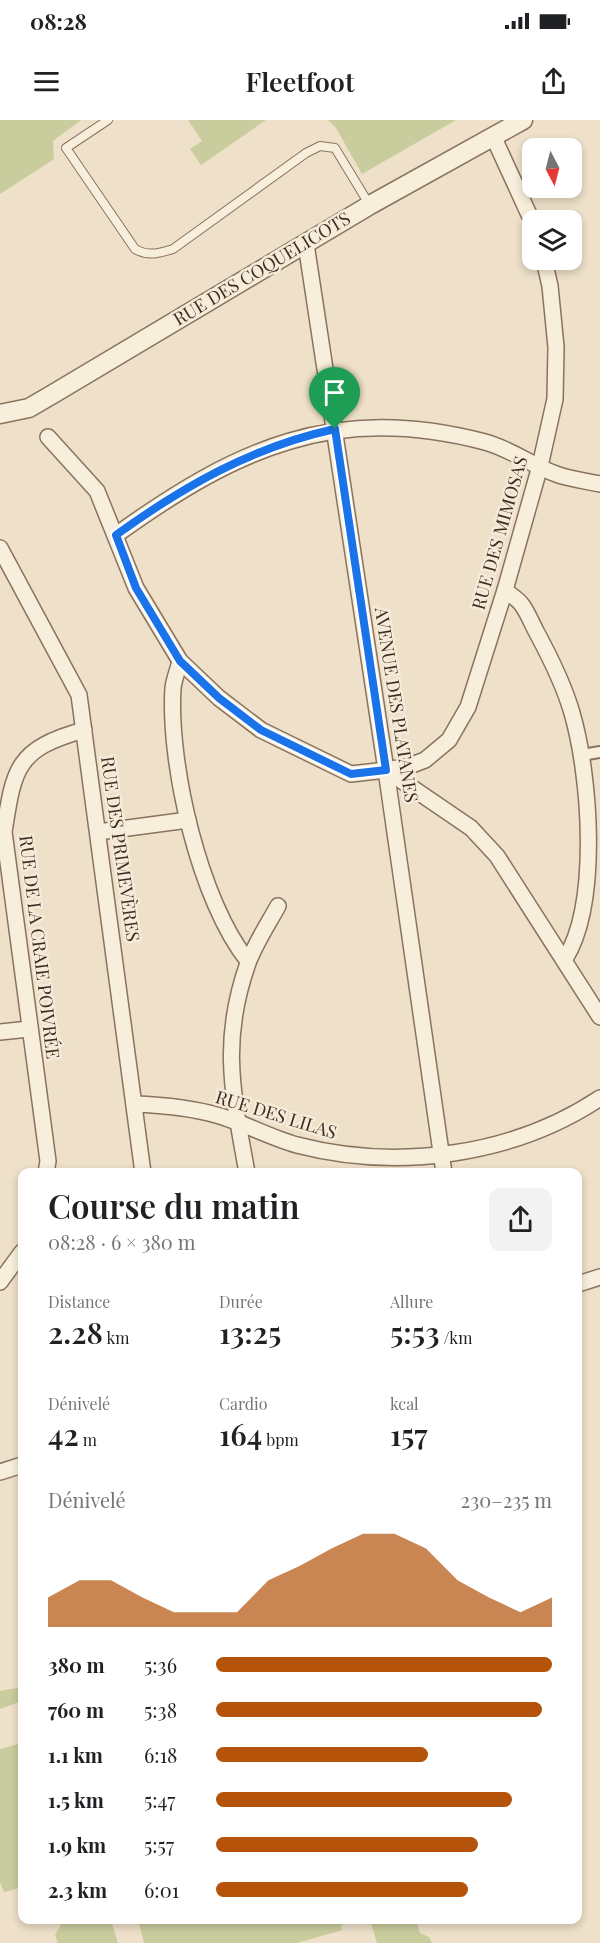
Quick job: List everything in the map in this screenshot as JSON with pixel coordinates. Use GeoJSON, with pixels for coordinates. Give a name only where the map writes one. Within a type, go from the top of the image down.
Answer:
{"type":"FeatureCollection","features":[{"type":"Feature","properties":{"kind":"street","name":"RUE DES COQUELICOTS"},"geometry":{"type":"LineString","coordinates":[[0,414],[37,404],[370,205],[523,120]]}},
{"type":"Feature","properties":{"kind":"street"},"geometry":{"type":"LineString","coordinates":[[493,136],[527,210]]}},
{"type":"Feature","properties":{"kind":"street","name":"AVENUE DES PLATANES"},"geometry":{"type":"LineString","coordinates":[[306,244],[386,770],[443,1168]]}},
{"type":"Feature","properties":{"kind":"street","name":"RUE DES MIMOSAS"},"geometry":{"type":"LineString","coordinates":[[48,437],[97,491],[136,588],[180,661],[219,698],[261,730],[351,774],[409,766],[425,760],[449,740],[468,707],[505,590],[540,466],[555,388],[556,347],[546,270]]}},
{"type":"Feature","properties":{"kind":"street"},"geometry":{"type":"LineString","coordinates":[[116,535],[174,494],[219,470],[261,450],[335,429],[364,428],[446,433],[488,443],[522,456],[557,475],[600,484]]}},
{"type":"Feature","properties":{"kind":"street","name":"RUE DES PRIMEVÈRES"},"geometry":{"type":"LineString","coordinates":[[0,548],[6,572],[79,695],[142,1168]]}},
{"type":"Feature","properties":{"kind":"street"},"geometry":{"type":"LineString","coordinates":[[505,590],[522,604],[554,665],[572,711],[582,755],[589,847],[585,897],[574,946],[565,959]]}},
{"type":"Feature","properties":{"kind":"street"},"geometry":{"type":"LineString","coordinates":[[180,661],[173,687],[176,740],[188,820],[221,918],[233,942],[248,961]]}},
{"type":"Feature","properties":{"kind":"street","name":"RUE DE LA CRAIE POIVRÉE"},"geometry":{"type":"LineString","coordinates":[[47,1168],[48,1161],[4,832],[4,807],[12,783],[25,759],[52,739],[84,730]]}},
{"type":"Feature","properties":{"kind":"street"},"geometry":{"type":"LineString","coordinates":[[582,755],[600,752]]}},
{"type":"Feature","properties":{"kind":"street"},"geometry":{"type":"LineString","coordinates":[[386,770],[471,828],[497,856],[600,1017]]}},
{"type":"Feature","properties":{"kind":"street"},"geometry":{"type":"LineString","coordinates":[[98,832],[188,820]]}},
{"type":"Feature","properties":{"kind":"street"},"geometry":{"type":"LineString","coordinates":[[247,1168],[230,1075],[230,1044],[236,1003],[248,961],[279,906]]}},
{"type":"Feature","properties":{"kind":"street"},"geometry":{"type":"LineString","coordinates":[[0,1032],[29,1029]]}},
{"type":"Feature","properties":{"kind":"street","name":"RUE DES LILAS"},"geometry":{"type":"LineString","coordinates":[[134,1104],[185,1108],[222,1117],[295,1145],[345,1156],[393,1159],[441,1154],[512,1139],[550,1125],[600,1098]]}},
{"type":"Feature","properties":{"kind":"street"},"geometry":{"type":"LineString","coordinates":[[0,1282],[18,1257]]}},
{"type":"Feature","properties":{"kind":"street"},"geometry":{"type":"LineString","coordinates":[[582,1283],[600,1277]]}},
{"type":"Feature","properties":{"kind":"street"},"geometry":{"type":"LineString","coordinates":[[0,1473],[18,1466]]}},
{"type":"Feature","properties":{"kind":"lane"},"geometry":{"type":"LineString","coordinates":[[108,120],[66,148],[135,249],[144,254],[156,254],[173,249],[306,153],[320,146],[335,148],[370,205]]}},
{"type":"Feature","properties":{"kind":"green space"},"geometry":{"type":"Polygon","coordinates":[[[0,120],[81,120],[53,141],[54,159],[0,194],[0,120]]]}},
{"type":"Feature","properties":{"kind":"green space"},"geometry":{"type":"Polygon","coordinates":[[[188,120],[266,120],[201,165],[190,149],[202,141],[188,120]]]}},
{"type":"Feature","properties":{"kind":"green space"},"geometry":{"type":"Polygon","coordinates":[[[328,120],[456,120],[362,174],[336,128],[328,120]]]}},
{"type":"Feature","properties":{"kind":"green space"},"geometry":{"type":"Polygon","coordinates":[[[18,1688],[18,1702],[0,1709],[0,1691],[18,1688]]]}},
{"type":"Feature","properties":{"kind":"green space"},"geometry":{"type":"Polygon","coordinates":[[[18,1744],[18,1888],[4,1892],[0,1882],[0,1749],[18,1744]]]}},
{"type":"Feature","properties":{"kind":"green space"},"geometry":{"type":"Polygon","coordinates":[[[61,1924],[112,1924],[118,1943],[58,1943],[55,1935],[61,1924]]]}},
{"type":"Feature","properties":{"kind":"green space"},"geometry":{"type":"Polygon","coordinates":[[[139,1924],[345,1924],[341,1925],[342,1930],[297,1943],[144,1943],[139,1924]]]}},
{"type":"Feature","properties":{"kind":"green space"},"geometry":{"type":"Polygon","coordinates":[[[371,1924],[417,1924],[420,1933],[429,1937],[432,1943],[377,1943],[371,1924]]]}},
{"type":"Feature","properties":{"kind":"route"},"geometry":{"type":"LineString","coordinates":[[335,429],[386,770],[351,774],[261,730],[219,698],[180,661],[136,588],[116,535],[174,494],[219,470],[261,450],[335,429]]}}]}
